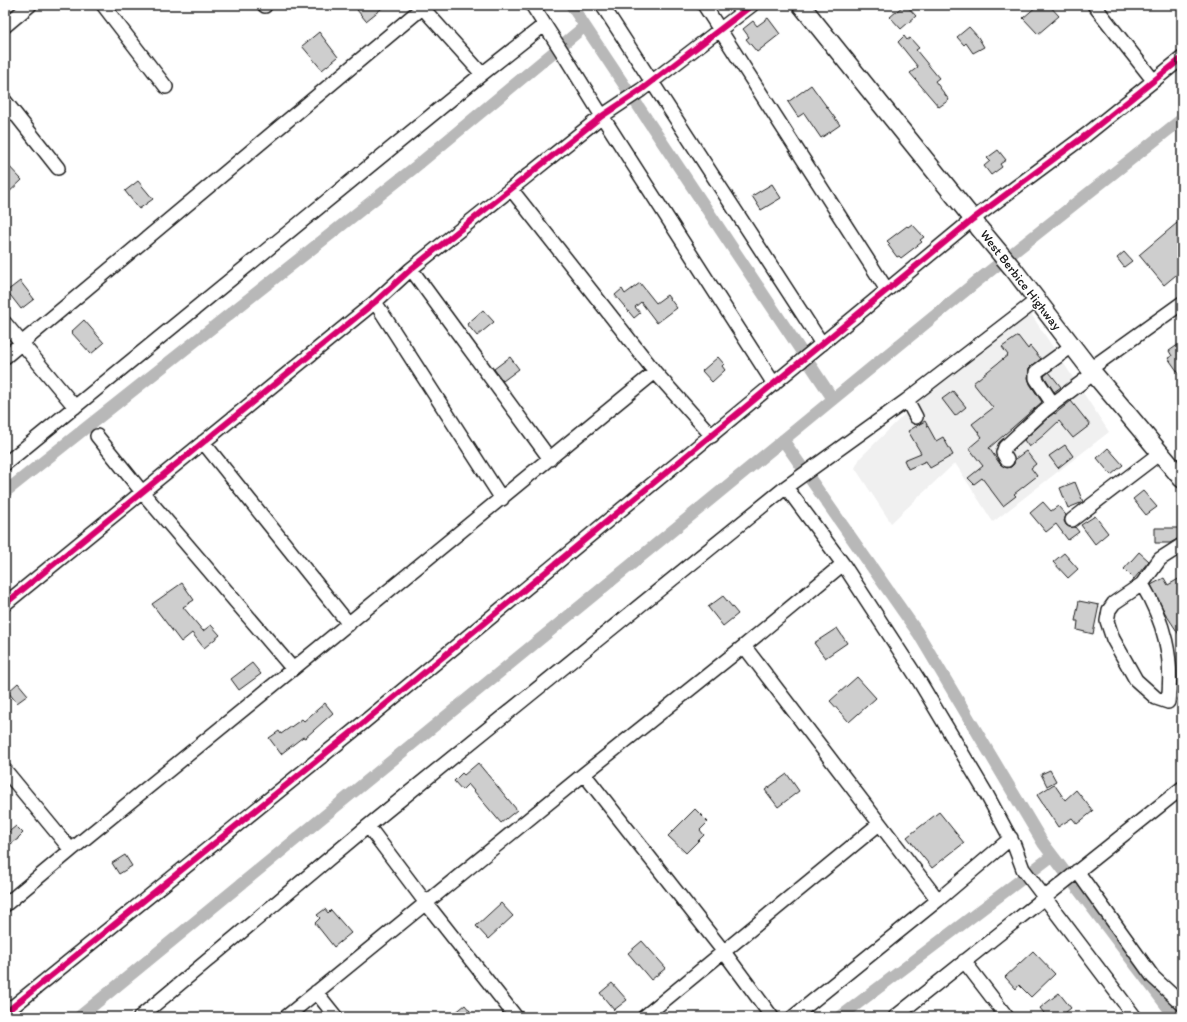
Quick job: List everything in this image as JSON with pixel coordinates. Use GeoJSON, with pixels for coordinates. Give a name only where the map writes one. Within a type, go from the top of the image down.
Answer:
{"type":"FeatureCollection","features":[{"type":"Feature","properties":{"kind":"main road","name":"West Berbice Highway"},"geometry":{"type":"LineString","coordinates":[[801,5],[1014,270],[1092,371],[1182,479]]}},
{"type":"Feature","properties":{"kind":"street"},"geometry":{"type":"LineString","coordinates":[[5,26],[30,5]]}},
{"type":"Feature","properties":{"kind":"street"},"geometry":{"type":"LineString","coordinates":[[103,5],[166,87]]}},
{"type":"Feature","properties":{"kind":"street"},"geometry":{"type":"LineString","coordinates":[[532,5],[774,384]]}},
{"type":"Feature","properties":{"kind":"street"},"geometry":{"type":"LineString","coordinates":[[602,5],[822,344]]}},
{"type":"Feature","properties":{"kind":"street"},"geometry":{"type":"LineString","coordinates":[[704,5],[721,29],[888,290]]}},
{"type":"Feature","properties":{"kind":"street"},"geometry":{"type":"LineString","coordinates":[[5,604],[375,302],[411,269],[602,116],[641,90],[752,5]]}},
{"type":"Feature","properties":{"kind":"street"},"geometry":{"type":"LineString","coordinates":[[1094,5],[1153,80]]}},
{"type":"Feature","properties":{"kind":"street"},"geometry":{"type":"LineString","coordinates":[[5,357],[421,6],[482,74]]}},
{"type":"Feature","properties":{"kind":"street"},"geometry":{"type":"LineString","coordinates":[[5,464],[544,25]]}},
{"type":"Feature","properties":{"kind":"street"},"geometry":{"type":"LineString","coordinates":[[5,1013],[352,732],[888,290],[976,224],[1182,58]]}},
{"type":"Feature","properties":{"kind":"street"},"geometry":{"type":"LineString","coordinates":[[5,101],[58,168]]}},
{"type":"Feature","properties":{"kind":"street"},"geometry":{"type":"LineString","coordinates":[[511,190],[655,372],[712,436]]}},
{"type":"Feature","properties":{"kind":"street"},"geometry":{"type":"LineString","coordinates":[[411,269],[550,459]]}},
{"type":"Feature","properties":{"kind":"street"},"geometry":{"type":"LineString","coordinates":[[140,1017],[368,826],[786,487],[908,400],[1037,300]]}},
{"type":"Feature","properties":{"kind":"street"},"geometry":{"type":"LineString","coordinates":[[375,302],[502,499]]}},
{"type":"Feature","properties":{"kind":"street"},"geometry":{"type":"LineString","coordinates":[[1007,460],[1003,453],[1005,447],[1028,425],[1092,371],[1182,303]]}},
{"type":"Feature","properties":{"kind":"street"},"geometry":{"type":"LineString","coordinates":[[5,324],[75,407]]}},
{"type":"Feature","properties":{"kind":"street"},"geometry":{"type":"LineString","coordinates":[[1054,404],[1037,380],[1036,372],[1072,346]]}},
{"type":"Feature","properties":{"kind":"street"},"geometry":{"type":"LineString","coordinates":[[5,905],[655,372]]}},
{"type":"Feature","properties":{"kind":"street"},"geometry":{"type":"LineString","coordinates":[[908,400],[916,417]]}},
{"type":"Feature","properties":{"kind":"street"},"geometry":{"type":"LineString","coordinates":[[97,436],[142,492],[293,670]]}},
{"type":"Feature","properties":{"kind":"street"},"geometry":{"type":"LineString","coordinates":[[203,442],[349,624]]}},
{"type":"Feature","properties":{"kind":"street"},"geometry":{"type":"LineString","coordinates":[[1072,520],[1160,453]]}},
{"type":"Feature","properties":{"kind":"street"},"geometry":{"type":"LineString","coordinates":[[786,487],[843,564],[918,679],[988,796],[1011,838],[1023,869],[1136,1017]]}},
{"type":"Feature","properties":{"kind":"street"},"geometry":{"type":"LineString","coordinates":[[1142,584],[1151,599],[1162,625],[1169,658],[1170,686],[1168,702],[1156,698],[1136,680],[1113,639],[1107,621],[1109,610],[1114,603],[1142,584],[1160,559],[1182,545]]}},
{"type":"Feature","properties":{"kind":"street"},"geometry":{"type":"LineString","coordinates":[[286,1017],[843,564]]}},
{"type":"Feature","properties":{"kind":"street"},"geometry":{"type":"LineString","coordinates":[[744,646],[938,900]]}},
{"type":"Feature","properties":{"kind":"street"},"geometry":{"type":"LineString","coordinates":[[5,770],[71,850]]}},
{"type":"Feature","properties":{"kind":"street"},"geometry":{"type":"LineString","coordinates":[[584,774],[724,952],[772,1017]]}},
{"type":"Feature","properties":{"kind":"street"},"geometry":{"type":"LineString","coordinates":[[895,1017],[1182,788]]}},
{"type":"Feature","properties":{"kind":"street"},"geometry":{"type":"LineString","coordinates":[[644,1017],[879,824]]}},
{"type":"Feature","properties":{"kind":"street"},"geometry":{"type":"LineString","coordinates":[[368,826],[426,903],[516,1017]]}},
{"type":"Feature","properties":{"kind":"street"},"geometry":{"type":"LineString","coordinates":[[793,1017],[938,900],[1011,838]]}},
{"type":"Feature","properties":{"kind":"street"},"geometry":{"type":"LineString","coordinates":[[1077,871],[1153,977],[1182,1004]]}},
{"type":"Feature","properties":{"kind":"street"},"geometry":{"type":"LineString","coordinates":[[964,961],[1007,1017]]}},
{"type":"Feature","properties":{"kind":"street"},"geometry":{"type":"LineString","coordinates":[[316,992],[336,1017]]}},
{"type":"Feature","properties":{"kind":"shaded area"},"geometry":{"type":"Polygon","coordinates":[[[1031,314],[1109,432],[993,522],[955,463],[891,523],[855,468],[860,458],[918,401],[1031,314]]]}},
{"type":"Feature","properties":{"kind":"building"},"geometry":{"type":"Polygon","coordinates":[[[362,5],[386,5],[366,21],[357,10],[362,5]]]}},
{"type":"Feature","properties":{"kind":"building"},"geometry":{"type":"Polygon","coordinates":[[[906,5],[916,16],[901,29],[890,17],[906,5]]]}},
{"type":"Feature","properties":{"kind":"building"},"geometry":{"type":"Polygon","coordinates":[[[1038,5],[1049,5],[1059,16],[1038,34],[1023,18],[1038,5]]]}},
{"type":"Feature","properties":{"kind":"building"},"geometry":{"type":"Polygon","coordinates":[[[768,18],[780,34],[757,52],[746,39],[749,37],[743,29],[753,21],[757,26],[768,18]]]}},
{"type":"Feature","properties":{"kind":"building"},"geometry":{"type":"Polygon","coordinates":[[[969,27],[984,47],[973,53],[966,43],[964,45],[957,37],[969,27]]]}},
{"type":"Feature","properties":{"kind":"building"},"geometry":{"type":"Polygon","coordinates":[[[319,32],[338,57],[322,70],[302,46],[319,32]]]}},
{"type":"Feature","properties":{"kind":"building"},"geometry":{"type":"Polygon","coordinates":[[[904,36],[907,40],[910,38],[919,48],[916,50],[939,78],[935,81],[949,100],[939,107],[910,73],[918,67],[898,42],[904,36]]]}},
{"type":"Feature","properties":{"kind":"building"},"geometry":{"type":"Polygon","coordinates":[[[811,85],[840,125],[821,138],[804,113],[798,117],[788,102],[811,85]]]}},
{"type":"Feature","properties":{"kind":"building"},"geometry":{"type":"Polygon","coordinates":[[[998,150],[1006,160],[1000,164],[1002,167],[991,175],[984,166],[990,161],[987,158],[998,150]]]}},
{"type":"Feature","properties":{"kind":"building"},"geometry":{"type":"Polygon","coordinates":[[[5,162],[22,180],[5,196],[5,162]]]}},
{"type":"Feature","properties":{"kind":"building"},"geometry":{"type":"Polygon","coordinates":[[[138,181],[153,199],[139,209],[125,191],[138,181]]]}},
{"type":"Feature","properties":{"kind":"building"},"geometry":{"type":"Polygon","coordinates":[[[772,184],[781,198],[761,210],[752,196],[772,184]]]}},
{"type":"Feature","properties":{"kind":"building"},"geometry":{"type":"Polygon","coordinates":[[[1177,223],[1182,228],[1182,270],[1164,285],[1139,255],[1177,223]]]}},
{"type":"Feature","properties":{"kind":"building"},"geometry":{"type":"Polygon","coordinates":[[[912,224],[924,237],[920,240],[922,242],[901,258],[899,256],[897,257],[888,245],[890,244],[887,241],[912,224]]]}},
{"type":"Feature","properties":{"kind":"building"},"geometry":{"type":"Polygon","coordinates":[[[1124,252],[1132,261],[1124,267],[1117,258],[1124,252]]]}},
{"type":"Feature","properties":{"kind":"building"},"geometry":{"type":"Polygon","coordinates":[[[20,281],[34,299],[21,309],[7,291],[20,281]]]}},
{"type":"Feature","properties":{"kind":"building"},"geometry":{"type":"Polygon","coordinates":[[[640,283],[656,303],[667,295],[677,308],[657,323],[641,302],[635,307],[640,313],[634,318],[615,295],[622,289],[625,294],[640,283]]]}},
{"type":"Feature","properties":{"kind":"building"},"geometry":{"type":"Polygon","coordinates":[[[483,310],[494,322],[477,336],[467,324],[483,310]]]}},
{"type":"Feature","properties":{"kind":"building"},"geometry":{"type":"Polygon","coordinates":[[[84,320],[104,343],[91,354],[71,332],[84,320]]]}},
{"type":"Feature","properties":{"kind":"building"},"geometry":{"type":"Polygon","coordinates":[[[1018,336],[1028,349],[1030,346],[1041,359],[1029,368],[1028,378],[1030,384],[1042,402],[989,448],[1000,464],[1007,468],[1011,467],[1014,464],[1015,459],[1026,451],[1036,464],[1031,468],[1037,476],[1014,494],[1016,496],[1003,506],[982,478],[974,484],[968,478],[983,466],[969,448],[982,437],[972,424],[993,408],[973,383],[1008,355],[1002,347],[1018,336]]]}},
{"type":"Feature","properties":{"kind":"building"},"geometry":{"type":"Polygon","coordinates":[[[1182,342],[1182,378],[1168,358],[1172,356],[1169,351],[1182,342]]]}},
{"type":"Feature","properties":{"kind":"building"},"geometry":{"type":"Polygon","coordinates":[[[510,357],[519,369],[503,381],[494,369],[510,357]]]}},
{"type":"Feature","properties":{"kind":"building"},"geometry":{"type":"Polygon","coordinates":[[[718,357],[724,364],[722,366],[725,370],[712,382],[702,371],[718,357]]]}},
{"type":"Feature","properties":{"kind":"building"},"geometry":{"type":"Polygon","coordinates":[[[1049,372],[1061,387],[1054,392],[1044,376],[1049,372]]]}},
{"type":"Feature","properties":{"kind":"building"},"geometry":{"type":"Polygon","coordinates":[[[953,391],[966,407],[955,416],[942,399],[953,391]]]}},
{"type":"Feature","properties":{"kind":"building"},"geometry":{"type":"Polygon","coordinates":[[[1071,401],[1090,425],[1073,438],[1059,421],[1029,447],[1024,440],[1050,416],[1054,413],[1055,414],[1071,401]]]}},
{"type":"Feature","properties":{"kind":"building"},"geometry":{"type":"Polygon","coordinates":[[[925,421],[936,441],[943,437],[953,455],[930,468],[926,461],[908,469],[904,460],[921,453],[908,431],[925,421]]]}},
{"type":"Feature","properties":{"kind":"building"},"geometry":{"type":"Polygon","coordinates":[[[1065,445],[1073,456],[1058,468],[1049,456],[1065,445]]]}},
{"type":"Feature","properties":{"kind":"building"},"geometry":{"type":"Polygon","coordinates":[[[1108,448],[1123,465],[1111,475],[1097,458],[1108,448]]]}},
{"type":"Feature","properties":{"kind":"building"},"geometry":{"type":"Polygon","coordinates":[[[1075,482],[1083,502],[1068,508],[1060,488],[1075,482]]]}},
{"type":"Feature","properties":{"kind":"building"},"geometry":{"type":"Polygon","coordinates":[[[1143,491],[1157,507],[1146,515],[1133,499],[1143,491]]]}},
{"type":"Feature","properties":{"kind":"building"},"geometry":{"type":"Polygon","coordinates":[[[1043,502],[1051,511],[1058,506],[1066,515],[1064,521],[1066,525],[1069,527],[1075,527],[1079,532],[1068,540],[1056,524],[1046,532],[1030,513],[1043,502]]]}},
{"type":"Feature","properties":{"kind":"building"},"geometry":{"type":"Polygon","coordinates":[[[1095,516],[1108,533],[1095,544],[1081,525],[1095,516]]]}},
{"type":"Feature","properties":{"kind":"building"},"geometry":{"type":"Polygon","coordinates":[[[1155,528],[1179,528],[1179,538],[1170,543],[1155,543],[1155,528]]]}},
{"type":"Feature","properties":{"kind":"building"},"geometry":{"type":"Polygon","coordinates":[[[1139,552],[1149,561],[1134,579],[1124,569],[1139,552]]]}},
{"type":"Feature","properties":{"kind":"building"},"geometry":{"type":"Polygon","coordinates":[[[1064,553],[1078,569],[1068,578],[1053,562],[1064,553]]]}},
{"type":"Feature","properties":{"kind":"building"},"geometry":{"type":"Polygon","coordinates":[[[1182,577],[1182,639],[1165,613],[1151,585],[1164,578],[1168,585],[1182,577]]]}},
{"type":"Feature","properties":{"kind":"building"},"geometry":{"type":"Polygon","coordinates":[[[182,583],[194,600],[183,607],[203,631],[211,625],[220,635],[204,648],[192,633],[181,642],[152,604],[182,583]]]}},
{"type":"Feature","properties":{"kind":"building"},"geometry":{"type":"Polygon","coordinates":[[[723,596],[738,614],[723,626],[708,607],[723,596]]]}},
{"type":"Feature","properties":{"kind":"building"},"geometry":{"type":"Polygon","coordinates":[[[1079,601],[1099,605],[1093,634],[1077,630],[1078,621],[1075,621],[1079,601]]]}},
{"type":"Feature","properties":{"kind":"building"},"geometry":{"type":"Polygon","coordinates":[[[837,628],[847,643],[825,658],[814,643],[837,628]]]}},
{"type":"Feature","properties":{"kind":"building"},"geometry":{"type":"Polygon","coordinates":[[[252,663],[261,674],[239,690],[231,679],[252,663]]]}},
{"type":"Feature","properties":{"kind":"building"},"geometry":{"type":"Polygon","coordinates":[[[857,677],[876,698],[849,722],[830,701],[857,677]]]}},
{"type":"Feature","properties":{"kind":"building"},"geometry":{"type":"Polygon","coordinates":[[[18,683],[28,695],[17,703],[8,692],[18,683]]]}},
{"type":"Feature","properties":{"kind":"building"},"geometry":{"type":"Polygon","coordinates":[[[325,703],[333,713],[305,738],[303,737],[281,754],[269,738],[279,731],[281,734],[302,719],[304,721],[325,703]]]}},
{"type":"Feature","properties":{"kind":"building"},"geometry":{"type":"Polygon","coordinates":[[[478,763],[517,810],[501,823],[468,784],[462,790],[454,781],[462,773],[464,775],[478,763]]]}},
{"type":"Feature","properties":{"kind":"building"},"geometry":{"type":"Polygon","coordinates":[[[1050,770],[1056,781],[1047,786],[1041,774],[1050,770]]]}},
{"type":"Feature","properties":{"kind":"building"},"geometry":{"type":"Polygon","coordinates":[[[787,774],[799,791],[778,807],[765,790],[787,774]]]}},
{"type":"Feature","properties":{"kind":"building"},"geometry":{"type":"Polygon","coordinates":[[[1054,784],[1065,800],[1076,790],[1093,811],[1077,824],[1072,818],[1058,827],[1037,795],[1054,784]]]}},
{"type":"Feature","properties":{"kind":"building"},"geometry":{"type":"Polygon","coordinates":[[[695,809],[708,822],[700,830],[704,835],[686,853],[668,836],[695,809]]]}},
{"type":"Feature","properties":{"kind":"building"},"geometry":{"type":"Polygon","coordinates":[[[939,812],[964,843],[932,868],[907,837],[939,812]]]}},
{"type":"Feature","properties":{"kind":"building"},"geometry":{"type":"Polygon","coordinates":[[[16,826],[23,833],[18,839],[5,848],[5,835],[16,826]]]}},
{"type":"Feature","properties":{"kind":"building"},"geometry":{"type":"Polygon","coordinates":[[[125,855],[132,866],[119,874],[112,863],[125,855]]]}},
{"type":"Feature","properties":{"kind":"building"},"geometry":{"type":"Polygon","coordinates":[[[501,903],[513,916],[488,939],[476,926],[501,903]]]}},
{"type":"Feature","properties":{"kind":"building"},"geometry":{"type":"Polygon","coordinates":[[[325,909],[328,913],[331,910],[351,933],[334,947],[315,923],[320,918],[317,915],[325,909]]]}},
{"type":"Feature","properties":{"kind":"building"},"geometry":{"type":"Polygon","coordinates":[[[642,941],[666,968],[651,980],[628,953],[642,941]]]}},
{"type":"Feature","properties":{"kind":"building"},"geometry":{"type":"Polygon","coordinates":[[[1033,951],[1055,974],[1031,997],[1019,985],[1016,989],[1005,977],[1033,951]]]}},
{"type":"Feature","properties":{"kind":"building"},"geometry":{"type":"Polygon","coordinates":[[[612,983],[627,1000],[614,1010],[600,993],[612,983]]]}},
{"type":"Feature","properties":{"kind":"building"},"geometry":{"type":"Polygon","coordinates":[[[1059,993],[1071,1008],[1060,1017],[1047,1017],[1040,1008],[1059,993]]]}},
{"type":"Feature","properties":{"kind":"building"},"geometry":{"type":"Polygon","coordinates":[[[465,1005],[475,1017],[450,1017],[465,1005]]]}},
{"type":"Feature","properties":{"kind":"waterway"},"geometry":{"type":"LineString","coordinates":[[571,5],[833,399]]}},
{"type":"Feature","properties":{"kind":"waterway"},"geometry":{"type":"LineString","coordinates":[[5,492],[414,168],[585,26]]}},
{"type":"Feature","properties":{"kind":"waterway"},"geometry":{"type":"LineString","coordinates":[[79,1017],[976,282],[1182,119]]}},
{"type":"Feature","properties":{"kind":"waterway"},"geometry":{"type":"LineString","coordinates":[[783,440],[918,633],[1043,843],[1175,1017]]}},
{"type":"Feature","properties":{"kind":"waterway"},"geometry":{"type":"LineString","coordinates":[[840,1017],[1052,856]]}},
{"type":"Feature","properties":{"kind":"cycle path"},"geometry":{"type":"LineString","coordinates":[[5,604],[375,302],[411,269],[602,116],[641,90],[752,5]]}},
{"type":"Feature","properties":{"kind":"cycle path"},"geometry":{"type":"LineString","coordinates":[[5,1013],[352,732],[973,219],[1086,135],[1182,58]]}}]}
